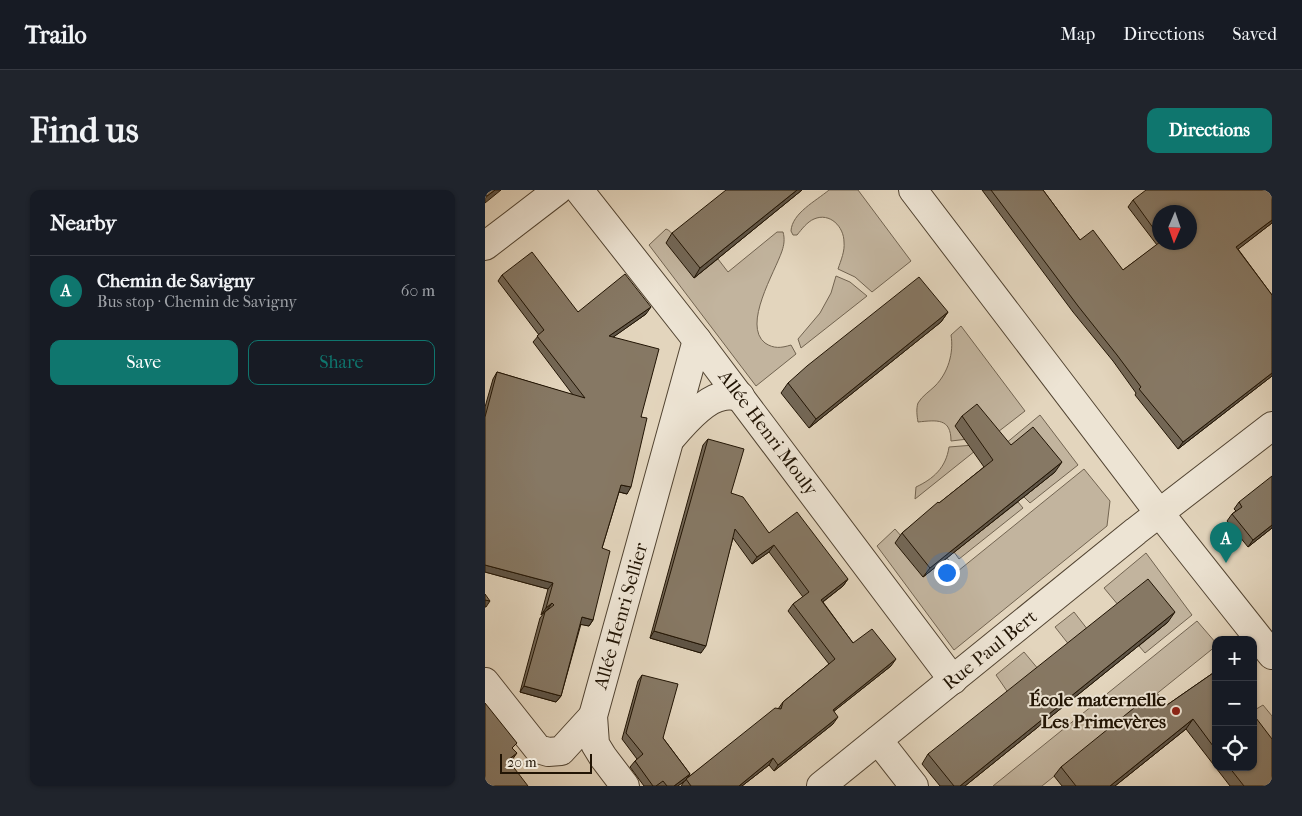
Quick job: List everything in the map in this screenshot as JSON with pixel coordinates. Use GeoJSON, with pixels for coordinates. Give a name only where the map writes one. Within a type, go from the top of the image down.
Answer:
{"type":"FeatureCollection","features":[{"type":"Feature","properties":{"kind":"street"},"geometry":{"type":"LineString","coordinates":[[485,246],[558,190]]}},
{"type":"Feature","properties":{"kind":"street","name":"Allée Henri Mouly"},"geometry":{"type":"LineString","coordinates":[[579,190],[585,195],[740,396],[953,680]]}},
{"type":"Feature","properties":{"kind":"street"},"geometry":{"type":"LineString","coordinates":[[913,190],[1159,513],[1272,656]]}},
{"type":"Feature","properties":{"kind":"street","name":"Allée Henri Sellier"},"geometry":{"type":"LineString","coordinates":[[625,786],[595,744],[593,716],[697,340]]}},
{"type":"Feature","properties":{"kind":"street","name":"Allée Henri Sellier"},"geometry":{"type":"LineString","coordinates":[[670,439],[685,421],[703,406],[723,396],[740,396]]}},
{"type":"Feature","properties":{"kind":"street","name":"Rue Paul Bert"},"geometry":{"type":"LineString","coordinates":[[821,786],[1159,513],[1272,426]]}},
{"type":"Feature","properties":{"kind":"street"},"geometry":{"type":"LineString","coordinates":[[485,682],[538,749],[548,752],[561,751],[593,716]]}},
{"type":"Feature","properties":{"kind":"street"},"geometry":{"type":"LineString","coordinates":[[878,740],[914,786]]}},
{"type":"Feature","properties":{"kind":"shaded area"},"geometry":{"type":"Polygon","coordinates":[[[829,190],[858,190],[911,261],[872,292],[855,277],[838,269],[844,242],[842,231],[835,222],[831,219],[820,217],[809,222],[797,235],[793,235],[791,231],[792,225],[800,213],[829,190]]]}},
{"type":"Feature","properties":{"kind":"shaded area"},"geometry":{"type":"Polygon","coordinates":[[[666,229],[679,243],[694,278],[718,259],[728,272],[777,232],[783,232],[783,249],[762,298],[757,324],[759,335],[765,343],[778,347],[791,345],[796,354],[756,386],[649,245],[666,229]]]}},
{"type":"Feature","properties":{"kind":"shaded area"},"geometry":{"type":"Polygon","coordinates":[[[836,276],[850,282],[867,296],[801,348],[798,339],[820,313],[831,293],[836,276]]]}},
{"type":"Feature","properties":{"kind":"shaded area"},"geometry":{"type":"Polygon","coordinates":[[[961,326],[1025,411],[985,442],[968,439],[951,441],[949,428],[946,424],[937,421],[918,422],[918,403],[940,381],[947,369],[952,349],[951,335],[961,326]]]}},
{"type":"Feature","properties":{"kind":"shaded area"},"geometry":{"type":"Polygon","coordinates":[[[1040,415],[1078,465],[1030,503],[1024,497],[1055,471],[1004,455],[999,449],[1040,415]]]}},
{"type":"Feature","properties":{"kind":"shaded area"},"geometry":{"type":"Polygon","coordinates":[[[974,445],[980,447],[915,499],[916,487],[938,472],[945,461],[949,447],[974,445]]]}},
{"type":"Feature","properties":{"kind":"shaded area"},"geometry":{"type":"Polygon","coordinates":[[[1084,469],[1110,501],[1107,526],[954,650],[877,546],[895,529],[902,537],[923,577],[947,558],[958,571],[1084,469]]]}},
{"type":"Feature","properties":{"kind":"shaded area"},"geometry":{"type":"Polygon","coordinates":[[[1018,502],[1023,508],[959,559],[954,552],[1018,502]]]}},
{"type":"Feature","properties":{"kind":"shaded area"},"geometry":{"type":"Polygon","coordinates":[[[1146,553],[1192,615],[1145,653],[1139,646],[1168,622],[1119,606],[1104,588],[1146,553]]]}},
{"type":"Feature","properties":{"kind":"shaded area"},"geometry":{"type":"Polygon","coordinates":[[[1074,612],[1088,630],[1070,646],[1055,627],[1074,612]]]}},
{"type":"Feature","properties":{"kind":"shaded area"},"geometry":{"type":"Polygon","coordinates":[[[1197,621],[1212,638],[1212,649],[1042,786],[993,786],[1197,621]]]}},
{"type":"Feature","properties":{"kind":"shaded area"},"geometry":{"type":"Polygon","coordinates":[[[1024,652],[1039,670],[1009,694],[996,675],[1024,652]]]}},
{"type":"Feature","properties":{"kind":"shaded area"},"geometry":{"type":"Polygon","coordinates":[[[1263,705],[1272,716],[1272,757],[1257,737],[1257,709],[1263,705]]]}},
{"type":"Feature","properties":{"kind":"building"},"geometry":{"type":"Polygon","coordinates":[[[485,190],[495,190],[487,196],[485,190]]]}},
{"type":"Feature","properties":{"kind":"building"},"geometry":{"type":"Polygon","coordinates":[[[726,190],[797,190],[700,268],[672,233],[726,190]]]}},
{"type":"Feature","properties":{"kind":"building"},"geometry":{"type":"Polygon","coordinates":[[[991,190],[1043,190],[1080,240],[1093,230],[1123,270],[1152,248],[1152,250],[1197,250],[1197,205],[1152,205],[1152,226],[1133,200],[1146,190],[1268,190],[1272,195],[1272,220],[1236,247],[1272,295],[1272,373],[1183,442],[1139,389],[1141,387],[991,190]]]}},
{"type":"Feature","properties":{"kind":"building"},"geometry":{"type":"Polygon","coordinates":[[[532,252],[578,312],[625,274],[651,307],[609,336],[659,349],[641,417],[647,418],[631,487],[621,485],[602,548],[610,551],[593,620],[582,617],[561,696],[524,686],[545,612],[554,605],[552,603],[546,608],[553,583],[485,565],[485,417],[497,372],[585,398],[537,336],[544,330],[502,275],[532,252]]]}},
{"type":"Feature","properties":{"kind":"building"},"geometry":{"type":"Polygon","coordinates":[[[919,277],[948,312],[816,419],[788,383],[919,277]]]}},
{"type":"Feature","properties":{"kind":"building"},"geometry":{"type":"Polygon","coordinates":[[[977,404],[1011,445],[1033,427],[1062,462],[930,568],[902,533],[938,502],[993,460],[962,416],[977,404]]]}},
{"type":"Feature","properties":{"kind":"building"},"geometry":{"type":"Polygon","coordinates":[[[708,439],[744,449],[731,493],[743,497],[769,533],[797,512],[848,579],[821,600],[853,643],[872,629],[896,659],[833,710],[838,717],[778,765],[773,758],[739,786],[691,786],[686,779],[775,708],[781,709],[783,702],[835,659],[793,604],[809,592],[774,545],[757,557],[735,529],[706,646],[654,631],[708,439]]]}},
{"type":"Feature","properties":{"kind":"building"},"geometry":{"type":"Polygon","coordinates":[[[1272,476],[1272,525],[1253,540],[1232,514],[1242,507],[1239,502],[1272,476]]]}},
{"type":"Feature","properties":{"kind":"building"},"geometry":{"type":"Polygon","coordinates":[[[1148,579],[1175,612],[960,786],[954,786],[928,754],[1148,579]]]}},
{"type":"Feature","properties":{"kind":"building"},"geometry":{"type":"Polygon","coordinates":[[[1212,674],[1212,745],[1193,719],[1110,786],[1076,786],[1061,767],[1155,691],[1167,705],[1212,674]]]}},
{"type":"Feature","properties":{"kind":"building"},"geometry":{"type":"Polygon","coordinates":[[[642,675],[678,684],[663,738],[690,774],[674,786],[667,786],[663,781],[653,786],[635,761],[643,754],[626,733],[642,675]]]}},
{"type":"Feature","properties":{"kind":"building"},"geometry":{"type":"Polygon","coordinates":[[[485,703],[517,743],[512,748],[517,753],[508,760],[528,786],[485,786],[485,703]]]}},
{"type":"Feature","properties":{"kind":"building"},"geometry":{"type":"Polygon","coordinates":[[[1257,719],[1272,739],[1272,786],[1244,786],[1232,771],[1257,771],[1257,719]]]}},
{"type":"Feature","properties":{"kind":"place","name":"Chemin de Savigny"},"geometry":{"type":"Point","coordinates":[1226,563]}},
{"type":"Feature","properties":{"kind":"place","name":"École maternelle Les Primevères"},"geometry":{"type":"Point","coordinates":[1176,711]}}]}
